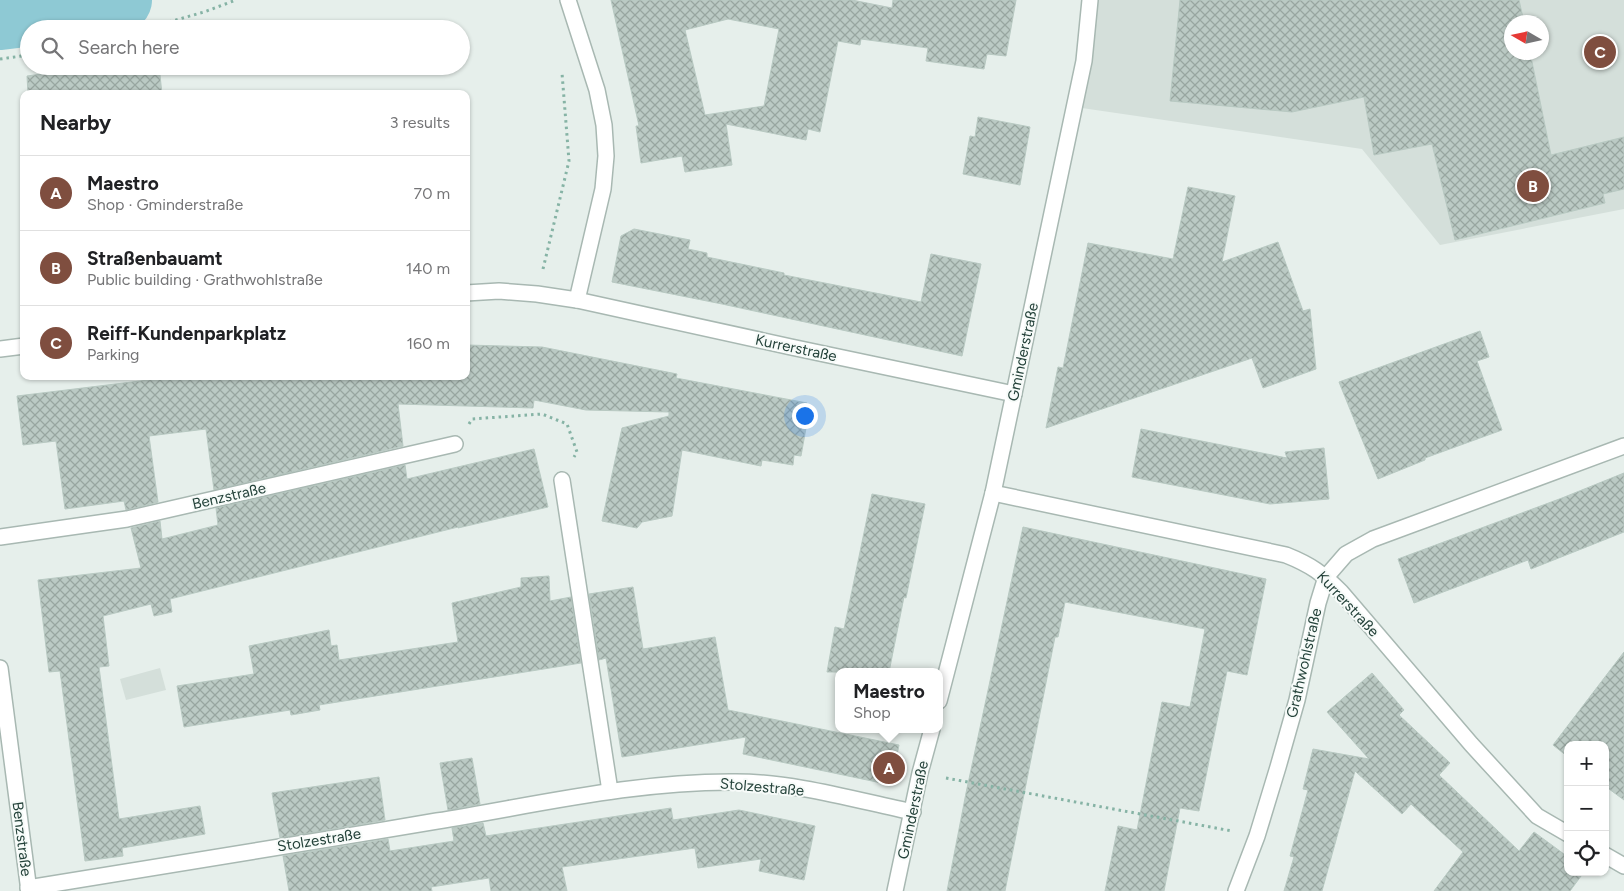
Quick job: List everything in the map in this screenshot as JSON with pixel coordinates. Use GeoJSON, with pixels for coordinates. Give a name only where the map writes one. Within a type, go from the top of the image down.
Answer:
{"type":"FeatureCollection","features":[{"type":"Feature","properties":{"kind":"street"},"geometry":{"type":"LineString","coordinates":[[568,0],[597,90],[604,126],[606,156],[603,189],[578,300]]}},
{"type":"Feature","properties":{"kind":"street","name":"Gminderstraße"},"geometry":{"type":"LineString","coordinates":[[943,686],[993,493],[1082,71],[1090,0]]}},
{"type":"Feature","properties":{"kind":"street","name":"Kurrerstraße"},"geometry":{"type":"LineString","coordinates":[[470,293],[499,291],[578,300],[792,348],[1014,394]]}},
{"type":"Feature","properties":{"kind":"street"},"geometry":{"type":"LineString","coordinates":[[0,349],[20,346]]}},
{"type":"Feature","properties":{"kind":"street","name":"Benzstraße"},"geometry":{"type":"LineString","coordinates":[[0,537],[127,519],[456,444]]}},
{"type":"Feature","properties":{"kind":"street","name":"Grathwohlstraße"},"geometry":{"type":"LineString","coordinates":[[1236,891],[1257,836],[1297,700],[1318,603],[1326,577],[1346,554],[1373,539],[1624,446]]}},
{"type":"Feature","properties":{"kind":"street"},"geometry":{"type":"LineString","coordinates":[[562,480],[610,791]]}},
{"type":"Feature","properties":{"kind":"street","name":"Kurrerstraße"},"geometry":{"type":"LineString","coordinates":[[993,493],[1286,555],[1308,564],[1326,577],[1341,592],[1471,744],[1537,816],[1564,832]]}},
{"type":"Feature","properties":{"kind":"street","name":"Benzstraße"},"geometry":{"type":"LineString","coordinates":[[0,668],[29,889]]}},
{"type":"Feature","properties":{"kind":"street","name":"Gminderstraße"},"geometry":{"type":"LineString","coordinates":[[896,891],[920,773],[931,733]]}},
{"type":"Feature","properties":{"kind":"street","name":"Stolzestraße"},"geometry":{"type":"LineString","coordinates":[[29,889],[610,791],[678,783],[745,782],[804,789],[913,812]]}},
{"type":"Feature","properties":{"kind":"street"},"geometry":{"type":"LineString","coordinates":[[1609,857],[1624,866]]}},
{"type":"Feature","properties":{"kind":"path"},"geometry":{"type":"LineString","coordinates":[[176,20],[236,0]]}},
{"type":"Feature","properties":{"kind":"path"},"geometry":{"type":"LineString","coordinates":[[0,60],[20,57]]}},
{"type":"Feature","properties":{"kind":"path"},"geometry":{"type":"LineString","coordinates":[[537,294],[569,161],[561,66]]}},
{"type":"Feature","properties":{"kind":"path"},"geometry":{"type":"LineString","coordinates":[[456,444],[472,419],[542,414],[568,424],[577,452],[562,480]]}},
{"type":"Feature","properties":{"kind":"path"},"geometry":{"type":"LineString","coordinates":[[920,773],[1257,836]]}},
{"type":"Feature","properties":{"kind":"shaded area"},"geometry":{"type":"Polygon","coordinates":[[[1090,0],[1624,0],[1624,209],[1440,245],[1362,149],[1075,107],[1090,0]]]}},
{"type":"Feature","properties":{"kind":"shaded area"},"geometry":{"type":"Polygon","coordinates":[[[160,668],[166,690],[126,700],[120,679],[160,668]]]}},
{"type":"Feature","properties":{"kind":"building"},"geometry":{"type":"Polygon","coordinates":[[[611,0],[852,0],[892,8],[893,0],[1016,0],[1006,56],[987,54],[984,69],[926,61],[928,48],[861,39],[860,45],[838,41],[820,132],[808,129],[806,140],[726,124],[732,165],[685,172],[682,156],[641,163],[636,126],[639,126],[611,0]],[[728,19],[685,30],[705,115],[764,106],[779,29],[728,19]]]}},
{"type":"Feature","properties":{"kind":"building"},"geometry":{"type":"Polygon","coordinates":[[[1180,0],[1519,0],[1522,15],[1504,15],[1504,60],[1532,60],[1551,155],[1624,137],[1624,189],[1603,194],[1605,203],[1455,240],[1432,144],[1374,155],[1364,97],[1292,112],[1170,101],[1180,0]]]}},
{"type":"Feature","properties":{"kind":"building"},"geometry":{"type":"Polygon","coordinates":[[[160,75],[162,90],[28,90],[27,76],[160,75]]]}},
{"type":"Feature","properties":{"kind":"building"},"geometry":{"type":"Polygon","coordinates":[[[978,117],[1030,127],[1020,185],[963,174],[970,136],[975,137],[978,117]]]}},
{"type":"Feature","properties":{"kind":"building"},"geometry":{"type":"Polygon","coordinates":[[[1188,187],[1235,196],[1222,262],[1278,242],[1303,311],[1310,309],[1316,369],[1263,388],[1252,358],[1046,428],[1058,367],[1063,368],[1088,243],[1173,259],[1188,187]]]}},
{"type":"Feature","properties":{"kind":"building"},"geometry":{"type":"Polygon","coordinates":[[[634,229],[690,240],[688,249],[707,253],[707,257],[784,273],[784,275],[921,302],[931,254],[981,264],[962,356],[612,282],[621,236],[634,229]]]}},
{"type":"Feature","properties":{"kind":"building"},"geometry":{"type":"Polygon","coordinates":[[[1480,331],[1489,357],[1477,361],[1502,430],[1425,458],[1425,460],[1378,479],[1339,382],[1480,331]]]}},
{"type":"Feature","properties":{"kind":"building"},"geometry":{"type":"Polygon","coordinates":[[[470,345],[542,347],[677,374],[676,378],[807,403],[802,427],[806,428],[801,456],[794,455],[793,465],[762,460],[761,466],[682,450],[672,516],[642,522],[637,528],[602,521],[622,428],[669,416],[669,412],[586,410],[534,400],[533,408],[398,404],[403,446],[214,490],[206,429],[149,436],[158,502],[126,510],[124,501],[65,509],[56,441],[23,445],[17,396],[148,380],[470,380],[470,345]]]}},
{"type":"Feature","properties":{"kind":"building"},"geometry":{"type":"Polygon","coordinates":[[[1141,429],[1287,458],[1285,452],[1324,448],[1329,499],[1270,504],[1132,477],[1141,429]]]}},
{"type":"Feature","properties":{"kind":"building"},"geometry":{"type":"Polygon","coordinates":[[[534,449],[548,507],[458,527],[170,599],[172,612],[154,616],[151,604],[103,616],[109,666],[99,667],[119,819],[200,806],[205,834],[122,848],[123,856],[85,861],[60,671],[49,672],[38,580],[141,568],[131,528],[160,521],[162,539],[218,525],[216,508],[405,465],[407,479],[534,449]]]}},
{"type":"Feature","properties":{"kind":"building"},"geometry":{"type":"Polygon","coordinates":[[[1624,473],[1624,532],[1531,569],[1528,560],[1414,603],[1398,559],[1624,473]]]}},
{"type":"Feature","properties":{"kind":"building"},"geometry":{"type":"Polygon","coordinates":[[[872,494],[925,504],[890,668],[835,668],[835,672],[827,672],[835,627],[844,629],[872,494]]]}},
{"type":"Feature","properties":{"kind":"building"},"geometry":{"type":"Polygon","coordinates":[[[1023,527],[1266,579],[1247,675],[1227,671],[1199,811],[1180,808],[1164,891],[1105,891],[1118,826],[1137,830],[1162,702],[1190,707],[1205,629],[1065,602],[1058,637],[1055,637],[1005,891],[947,891],[1023,527]]]}},
{"type":"Feature","properties":{"kind":"building"},"geometry":{"type":"Polygon","coordinates":[[[549,576],[550,601],[571,597],[581,663],[319,705],[320,710],[291,715],[290,710],[184,727],[177,686],[254,674],[249,646],[329,630],[331,646],[337,645],[339,660],[458,642],[452,603],[521,587],[521,578],[549,576]]]}},
{"type":"Feature","properties":{"kind":"building"},"geometry":{"type":"Polygon","coordinates":[[[633,587],[643,649],[715,637],[728,710],[899,745],[891,785],[743,754],[746,737],[622,757],[606,658],[599,660],[589,594],[633,587]]]}},
{"type":"Feature","properties":{"kind":"building"},"geometry":{"type":"Polygon","coordinates":[[[1624,652],[1624,800],[1609,789],[1609,741],[1564,741],[1564,754],[1553,745],[1624,652]]]}},
{"type":"Feature","properties":{"kind":"building"},"geometry":{"type":"Polygon","coordinates":[[[1372,673],[1404,710],[1399,715],[1450,763],[1439,775],[1519,851],[1534,832],[1564,854],[1564,876],[1581,876],[1570,891],[1434,891],[1463,852],[1411,804],[1402,814],[1355,771],[1322,891],[1284,891],[1294,857],[1290,856],[1308,790],[1303,789],[1313,749],[1369,759],[1327,712],[1372,673]]]}},
{"type":"Feature","properties":{"kind":"building"},"geometry":{"type":"Polygon","coordinates":[[[472,758],[480,804],[448,810],[440,763],[472,758]]]}},
{"type":"Feature","properties":{"kind":"building"},"geometry":{"type":"Polygon","coordinates":[[[379,777],[385,820],[280,838],[272,793],[379,777]]]}},
{"type":"Feature","properties":{"kind":"building"},"geometry":{"type":"Polygon","coordinates":[[[671,808],[673,820],[739,810],[815,826],[804,880],[759,871],[761,859],[698,868],[695,848],[562,867],[567,891],[491,891],[489,878],[431,887],[432,891],[289,891],[283,856],[388,839],[390,851],[454,841],[452,828],[483,823],[486,836],[671,808]]]}},
{"type":"Feature","properties":{"kind":"waterway"},"geometry":{"type":"LineString","coordinates":[[0,18],[73,9],[120,0]]}},
{"type":"Feature","properties":{"kind":"place","name":"Reiff-Kundenparkplatz"},"geometry":{"type":"Point","coordinates":[1600,52]}},
{"type":"Feature","properties":{"kind":"place","name":"Straßenbauamt"},"geometry":{"type":"Point","coordinates":[1533,186]}},
{"type":"Feature","properties":{"kind":"place","name":"Maestro"},"geometry":{"type":"Point","coordinates":[889,768]}}]}
